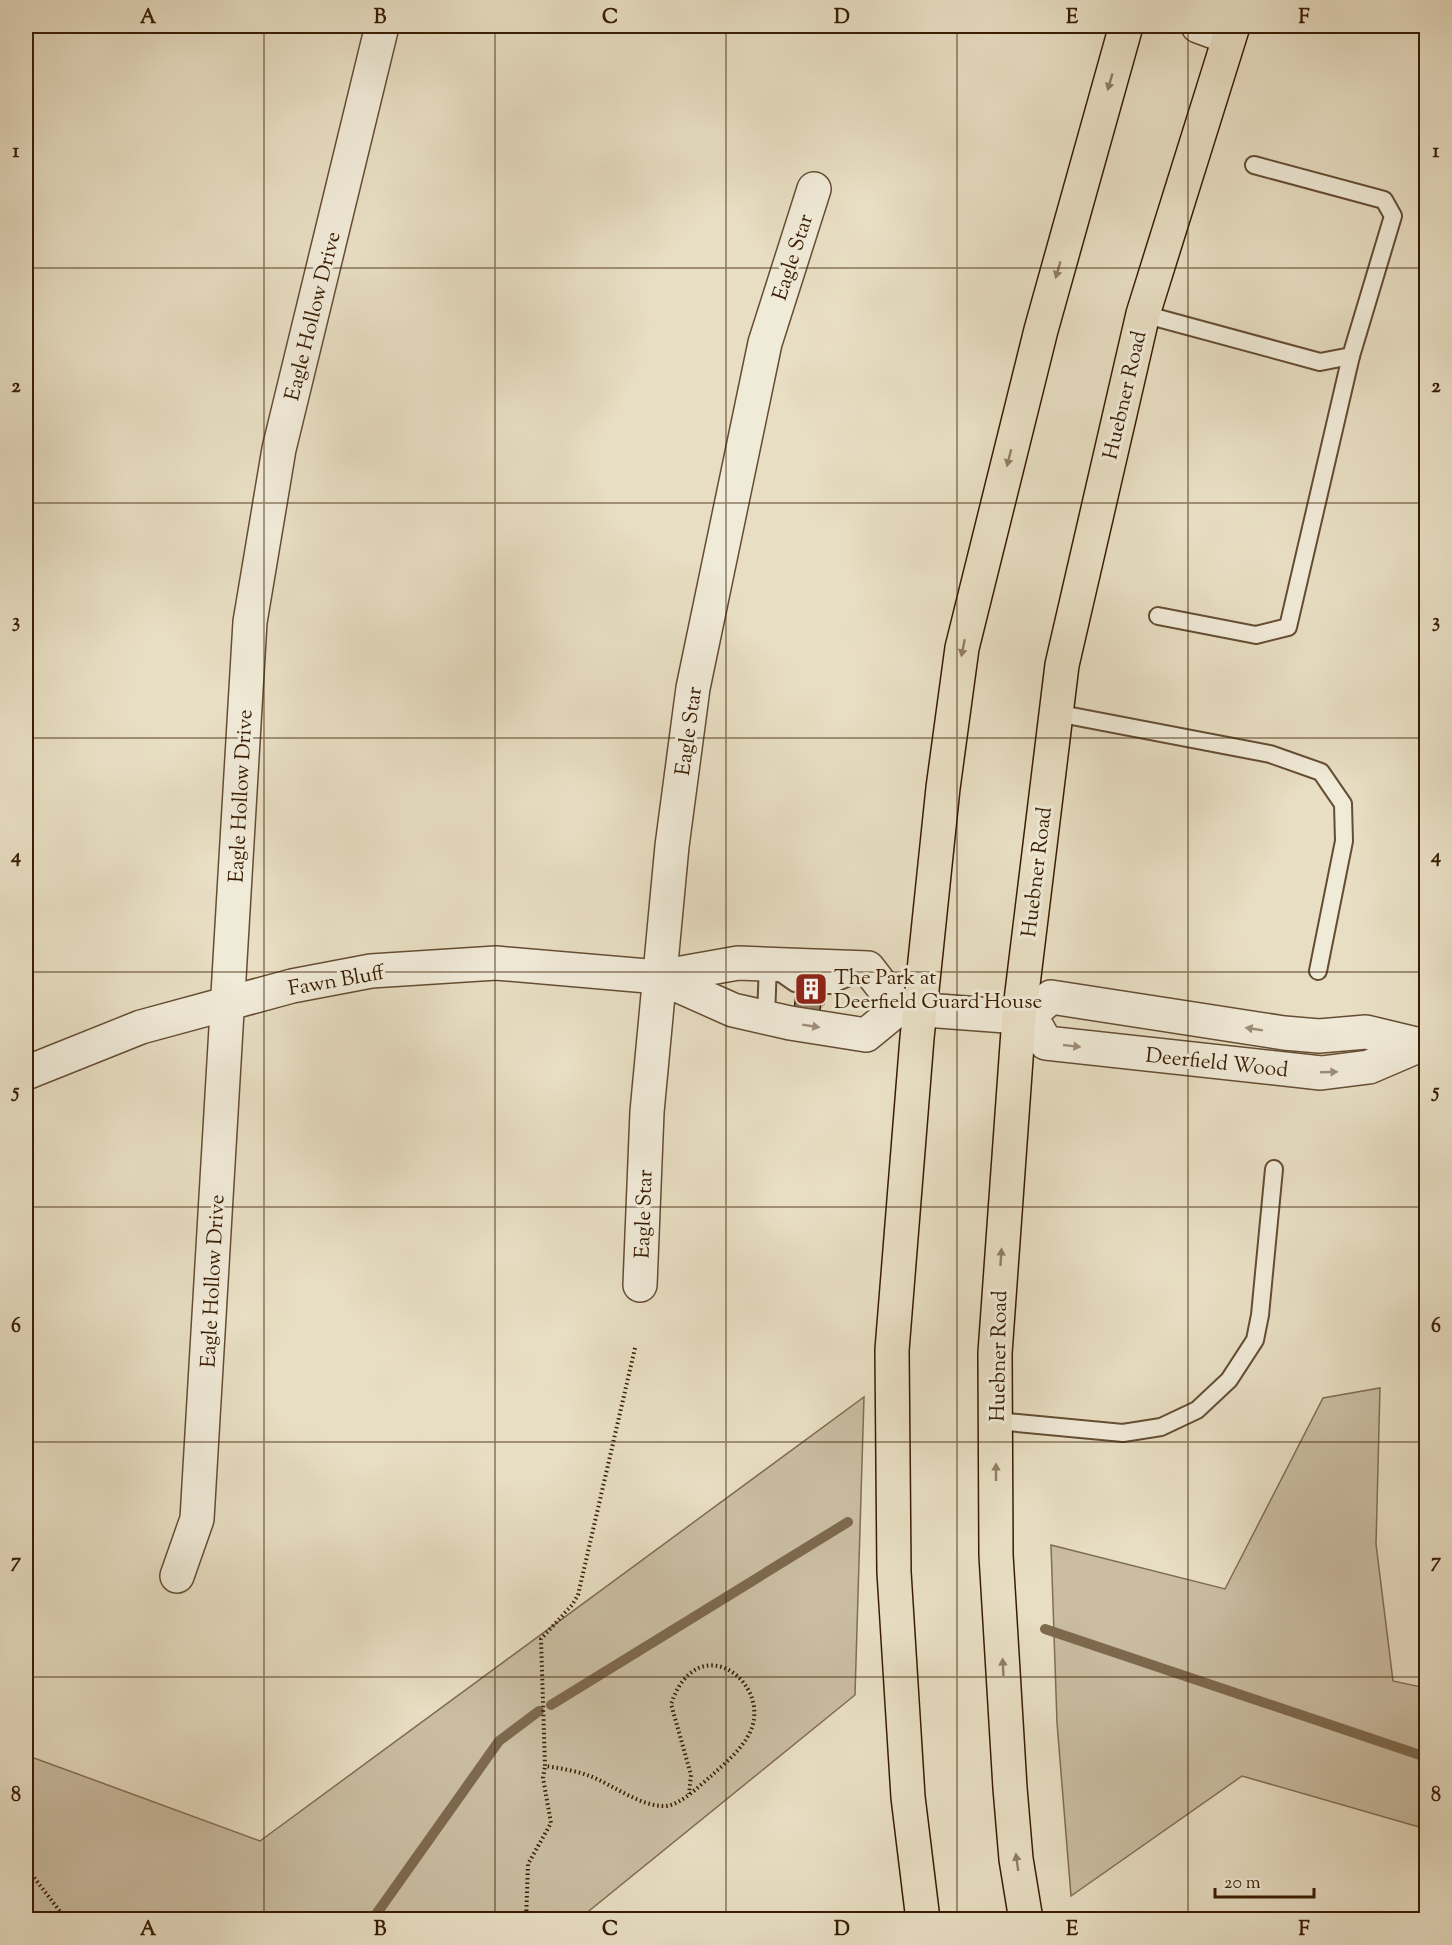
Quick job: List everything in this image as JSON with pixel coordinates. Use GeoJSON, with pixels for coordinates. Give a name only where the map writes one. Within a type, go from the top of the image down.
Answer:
{"type":"FeatureCollection","features":[{"type":"Feature","properties":{"kind":"main road"},"geometry":{"type":"LineString","coordinates":[[923,1920],[908,1797],[895,1583],[892,1350],[910,1010],[962,648],[1041,330],[1126,26]]}},
{"type":"Feature","properties":{"kind":"main road","name":"Huebner Road"},"geometry":{"type":"LineString","coordinates":[[1026,1920],[1010,1788],[996,1555],[994,1353],[1024,1016],[1056,713],[1062,665],[1143,314],[1231,31]]}},
{"type":"Feature","properties":{"kind":"street","name":"Eagle Hollow Drive"},"geometry":{"type":"LineString","coordinates":[[177,1576],[197,1519],[250,622],[279,449],[382,26]]}},
{"type":"Feature","properties":{"kind":"street"},"geometry":{"type":"LineString","coordinates":[[1197,26],[1231,31]]}},
{"type":"Feature","properties":{"kind":"street","name":"Eagle Star"},"geometry":{"type":"LineString","coordinates":[[640,1285],[647,1112],[672,846],[693,688],[765,343],[814,189]]}},
{"type":"Feature","properties":{"kind":"street","name":"Fawn Bluff"},"geometry":{"type":"LineString","coordinates":[[26,1073],[141,1027],[292,986],[371,971],[496,963],[660,976],[738,963],[868,968]]}},
{"type":"Feature","properties":{"kind":"street"},"geometry":{"type":"LineString","coordinates":[[868,968],[910,1010],[1024,1016]]}},
{"type":"Feature","properties":{"kind":"street","name":"Fawn Bluff"},"geometry":{"type":"LineString","coordinates":[[660,976],[733,1010],[866,1035],[910,1010]]}},
{"type":"Feature","properties":{"kind":"street","name":"Deerfield Wood"},"geometry":{"type":"LineString","coordinates":[[1051,997],[1284,1034],[1319,1036],[1366,1032],[1421,1043],[1369,1067],[1321,1073],[1046,1043],[1024,1016],[1051,997]]}},
{"type":"Feature","properties":{"kind":"lane"},"geometry":{"type":"LineString","coordinates":[[1158,616],[1256,635],[1288,627],[1351,356],[1393,216],[1384,200],[1254,165]]}},
{"type":"Feature","properties":{"kind":"lane"},"geometry":{"type":"LineString","coordinates":[[1143,314],[1320,362],[1351,356]]}},
{"type":"Feature","properties":{"kind":"lane"},"geometry":{"type":"LineString","coordinates":[[1056,713],[1270,754],[1321,772],[1344,804],[1344,841],[1318,971]]}},
{"type":"Feature","properties":{"kind":"lane"},"geometry":{"type":"LineString","coordinates":[[768,964],[795,983],[830,985],[868,968]]}},
{"type":"Feature","properties":{"kind":"lane"},"geometry":{"type":"LineString","coordinates":[[766,1017],[768,964]]}},
{"type":"Feature","properties":{"kind":"lane"},"geometry":{"type":"LineString","coordinates":[[996,1421],[1124,1433],[1161,1427],[1197,1410],[1228,1380],[1255,1340],[1260,1315],[1274,1169]]}},
{"type":"Feature","properties":{"kind":"path"},"geometry":{"type":"LineString","coordinates":[[526,1920],[528,1864],[551,1822],[543,1778],[545,1766],[541,1639],[572,1605],[578,1595],[635,1348]]}},
{"type":"Feature","properties":{"kind":"path"},"geometry":{"type":"LineString","coordinates":[[545,1766],[588,1776],[645,1801],[664,1806],[675,1804],[689,1794],[736,1752],[749,1734],[753,1713],[751,1696],[742,1680],[729,1668],[715,1665],[698,1668],[685,1677],[671,1704],[691,1775],[689,1794]]}},
{"type":"Feature","properties":{"kind":"path"},"geometry":{"type":"LineString","coordinates":[[26,1868],[62,1914],[71,1920]]}},
{"type":"Feature","properties":{"kind":"shaded area"},"geometry":{"type":"Polygon","coordinates":[[[1380,1388],[1376,1544],[1393,1681],[1426,1688],[1426,1829],[1242,1776],[1071,1896],[1057,1723],[1051,1545],[1225,1589],[1323,1398],[1380,1388]]]}},
{"type":"Feature","properties":{"kind":"shaded area"},"geometry":{"type":"Polygon","coordinates":[[[864,1397],[855,1695],[579,1919],[26,1919],[26,1755],[260,1841],[864,1397]]]}},
{"type":"Feature","properties":{"kind":"building","name":"The Park at Deerfield Guard House"},"geometry":{"type":"Polygon","coordinates":[[[806,972],[818,973],[816,996],[821,997],[820,1011],[794,1010],[796,994],[804,995],[806,972]]]}},
{"type":"Feature","properties":{"kind":"waterway"},"geometry":{"type":"LineString","coordinates":[[551,1705],[848,1522]]}},
{"type":"Feature","properties":{"kind":"waterway"},"geometry":{"type":"LineString","coordinates":[[1045,1629],[1426,1757]]}},
{"type":"Feature","properties":{"kind":"waterway"},"geometry":{"type":"LineString","coordinates":[[372,1920],[499,1741],[539,1711]]}},
{"type":"Feature","properties":{"kind":"place","name":"The Park at Deerfield Guard House"},"geometry":{"type":"Point","coordinates":[811,989]}}]}
